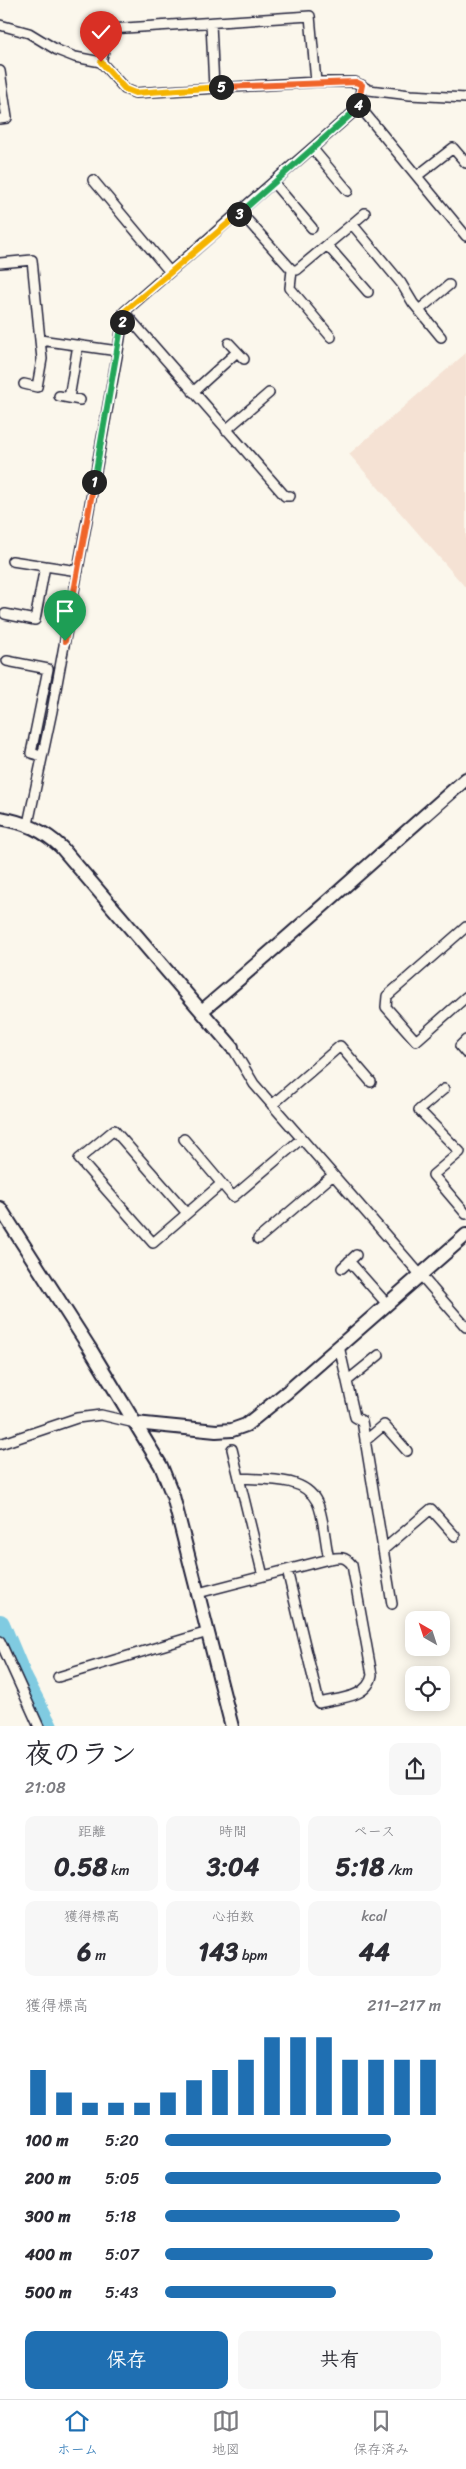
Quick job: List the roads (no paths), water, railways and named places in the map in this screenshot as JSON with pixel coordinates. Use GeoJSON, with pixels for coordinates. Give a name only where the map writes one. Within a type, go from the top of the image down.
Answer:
{"type":"FeatureCollection","features":[{"type":"Feature","properties":{"kind":"street"},"geometry":{"type":"LineString","coordinates":[[101,62],[110,29],[310,16],[316,82]]}},
{"type":"Feature","properties":{"kind":"street"},"geometry":{"type":"LineString","coordinates":[[211,23],[214,88]]}},
{"type":"Feature","properties":{"kind":"street"},"geometry":{"type":"LineString","coordinates":[[0,26],[29,33],[58,50],[75,57],[101,62],[125,89],[135,93],[316,82],[356,82],[369,90],[410,95],[466,98]]}},
{"type":"Feature","properties":{"kind":"street"},"geometry":{"type":"LineString","coordinates":[[0,70],[7,118],[0,119]]}},
{"type":"Feature","properties":{"kind":"street"},"geometry":{"type":"LineString","coordinates":[[28,824],[52,711],[124,312],[241,213],[273,182],[357,109],[362,85]]}},
{"type":"Feature","properties":{"kind":"street"},"geometry":{"type":"LineString","coordinates":[[357,109],[364,112],[466,236]]}},
{"type":"Feature","properties":{"kind":"street"},"geometry":{"type":"LineString","coordinates":[[312,148],[348,191]]}},
{"type":"Feature","properties":{"kind":"street"},"geometry":{"type":"LineString","coordinates":[[417,176],[453,148],[466,163]]}},
{"type":"Feature","properties":{"kind":"street"},"geometry":{"type":"LineString","coordinates":[[93,180],[170,272]]}},
{"type":"Feature","properties":{"kind":"street"},"geometry":{"type":"LineString","coordinates":[[273,182],[312,228]]}},
{"type":"Feature","properties":{"kind":"street"},"geometry":{"type":"LineString","coordinates":[[241,213],[292,270],[290,288],[331,337]]}},
{"type":"Feature","properties":{"kind":"street"},"geometry":{"type":"LineString","coordinates":[[292,270],[297,270],[364,213]]}},
{"type":"Feature","properties":{"kind":"street"},"geometry":{"type":"LineString","coordinates":[[352,224],[401,282],[419,310],[441,337]]}},
{"type":"Feature","properties":{"kind":"street"},"geometry":{"type":"LineString","coordinates":[[327,245],[368,292]]}},
{"type":"Feature","properties":{"kind":"street"},"geometry":{"type":"LineString","coordinates":[[0,262],[32,260],[42,359],[37,387],[24,384]]}},
{"type":"Feature","properties":{"kind":"street"},"geometry":{"type":"LineString","coordinates":[[419,310],[449,285]]}},
{"type":"Feature","properties":{"kind":"street"},"geometry":{"type":"LineString","coordinates":[[124,312],[285,496],[290,496]]}},
{"type":"Feature","properties":{"kind":"street"},"geometry":{"type":"LineString","coordinates":[[40,340],[118,351]]}},
{"type":"Feature","properties":{"kind":"street"},"geometry":{"type":"LineString","coordinates":[[229,344],[244,359]]}},
{"type":"Feature","properties":{"kind":"street"},"geometry":{"type":"LineString","coordinates":[[69,398],[78,345]]}},
{"type":"Feature","properties":{"kind":"street"},"geometry":{"type":"LineString","coordinates":[[193,392],[237,352]]}},
{"type":"Feature","properties":{"kind":"street"},"geometry":{"type":"LineString","coordinates":[[226,430],[269,393]]}},
{"type":"Feature","properties":{"kind":"street"},"geometry":{"type":"LineString","coordinates":[[59,396],[80,400]]}},
{"type":"Feature","properties":{"kind":"street"},"geometry":{"type":"LineString","coordinates":[[12,561],[78,571]]}},
{"type":"Feature","properties":{"kind":"street"},"geometry":{"type":"LineString","coordinates":[[5,614],[35,620],[45,566]]}},
{"type":"Feature","properties":{"kind":"street"},"geometry":{"type":"LineString","coordinates":[[7,661],[48,669],[30,754],[41,756]]}},
{"type":"Feature","properties":{"kind":"street"},"geometry":{"type":"LineString","coordinates":[[203,1010],[314,916],[366,866],[466,779]]}},
{"type":"Feature","properties":{"kind":"street"},"geometry":{"type":"LineString","coordinates":[[0,818],[28,824],[53,838],[61,846],[203,1010],[232,1047],[254,1084],[301,1140],[466,1327]]}},
{"type":"Feature","properties":{"kind":"street"},"geometry":{"type":"LineString","coordinates":[[466,928],[387,996],[386,1007],[416,1041],[466,997]]}},
{"type":"Feature","properties":{"kind":"street"},"geometry":{"type":"LineString","coordinates":[[466,1040],[460,1046],[466,1053]]}},
{"type":"Feature","properties":{"kind":"street"},"geometry":{"type":"LineString","coordinates":[[272,1105],[340,1046],[371,1082]]}},
{"type":"Feature","properties":{"kind":"street"},"geometry":{"type":"LineString","coordinates":[[444,1089],[419,1110],[460,1152],[433,1175],[466,1214]]}},
{"type":"Feature","properties":{"kind":"street"},"geometry":{"type":"LineString","coordinates":[[188,1213],[114,1130],[79,1159],[153,1243],[188,1213],[221,1184]]}},
{"type":"Feature","properties":{"kind":"street"},"geometry":{"type":"LineString","coordinates":[[184,1140],[233,1197],[301,1140]]}},
{"type":"Feature","properties":{"kind":"street"},"geometry":{"type":"LineString","coordinates":[[258,1239],[333,1176]]}},
{"type":"Feature","properties":{"kind":"street"},"geometry":{"type":"LineString","coordinates":[[0,1208],[90,1347],[161,1466],[198,1593],[232,1726]]}},
{"type":"Feature","properties":{"kind":"street"},"geometry":{"type":"LineString","coordinates":[[0,1444],[77,1418],[101,1415],[135,1423],[216,1431],[232,1430],[246,1425],[266,1411],[466,1235]]}},
{"type":"Feature","properties":{"kind":"street"},"geometry":{"type":"LineString","coordinates":[[342,1268],[353,1258],[387,1304]]}},
{"type":"Feature","properties":{"kind":"street"},"geometry":{"type":"LineString","coordinates":[[339,1346],[355,1418],[362,1422],[392,1604]]}},
{"type":"Feature","properties":{"kind":"street"},"geometry":{"type":"LineString","coordinates":[[347,1381],[379,1355]]}},
{"type":"Feature","properties":{"kind":"street"},"geometry":{"type":"LineString","coordinates":[[365,1441],[384,1425],[407,1451]]}},
{"type":"Feature","properties":{"kind":"street"},"geometry":{"type":"LineString","coordinates":[[232,1449],[263,1576]]}},
{"type":"Feature","properties":{"kind":"street"},"geometry":{"type":"LineString","coordinates":[[239,1478],[282,1481],[300,1485],[317,1502],[329,1559]]}},
{"type":"Feature","properties":{"kind":"street"},"geometry":{"type":"LineString","coordinates":[[383,1550],[431,1509],[455,1536]]}},
{"type":"Feature","properties":{"kind":"street"},"geometry":{"type":"LineString","coordinates":[[198,1593],[329,1559],[342,1557],[352,1565],[372,1675],[367,1687],[360,1693],[319,1703],[287,1570]]}},
{"type":"Feature","properties":{"kind":"street"},"geometry":{"type":"LineString","coordinates":[[58,1677],[208,1632]]}},
{"type":"Feature","properties":{"kind":"street"},"geometry":{"type":"LineString","coordinates":[[0,1641],[39,1726]]}},
{"type":"Feature","properties":{"kind":"waterway"},"geometry":{"type":"LineString","coordinates":[[0,1624],[23,1679],[47,1726]]}}]}
